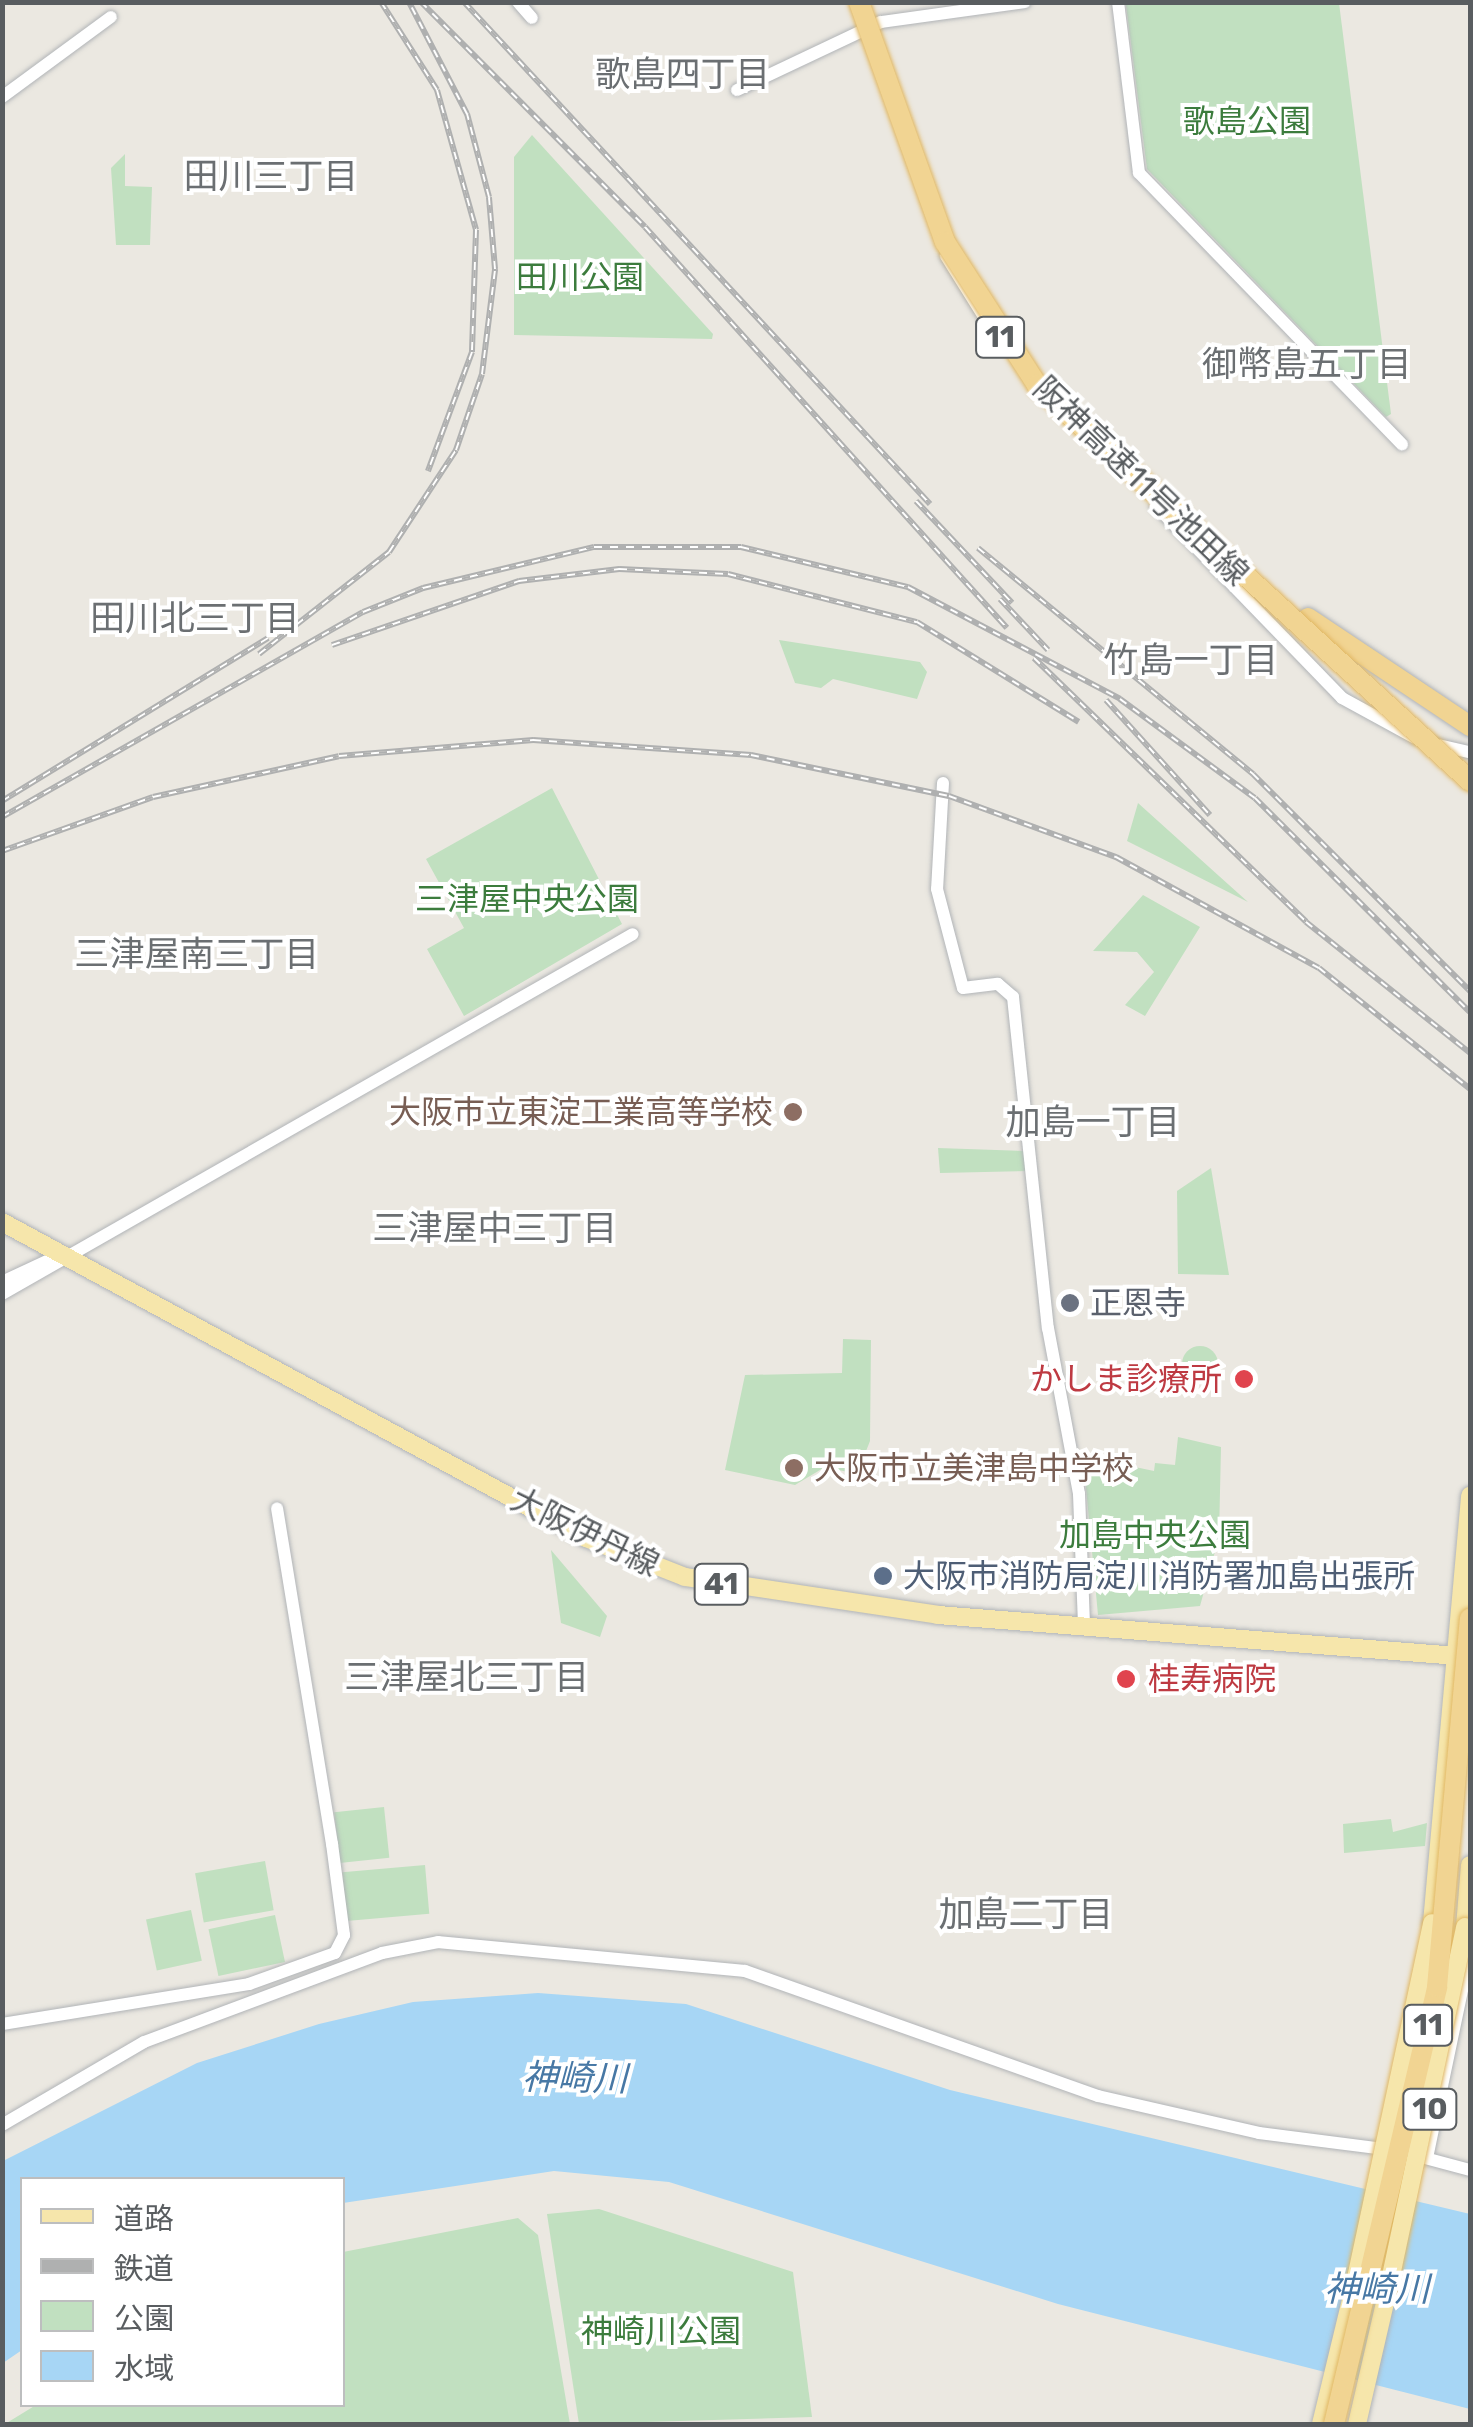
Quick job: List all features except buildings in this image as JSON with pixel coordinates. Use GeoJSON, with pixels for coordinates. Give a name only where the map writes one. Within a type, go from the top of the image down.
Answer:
{"type":"FeatureCollection","features":[{"type":"Feature","properties":{"kind":"highway","name":"阪神高速11号池田線"},"geometry":{"type":"LineString","coordinates":[[858,2],[933,214],[985,315],[1059,410],[1470,782]]}},
{"type":"Feature","properties":{"kind":"highway","name":"阪神高速11号池田線"},"geometry":{"type":"LineString","coordinates":[[873,2],[945,209],[1012,331],[1104,436],[1470,761]]}},
{"type":"Feature","properties":{"kind":"highway"},"geometry":{"type":"LineString","coordinates":[[1258,592],[1470,800]]}},
{"type":"Feature","properties":{"kind":"highway","name":"11"},"geometry":{"type":"LineString","coordinates":[[1308,618],[1470,726]]}},
{"type":"Feature","properties":{"kind":"highway","name":"11"},"geometry":{"type":"LineString","coordinates":[[1327,2414],[1437,1987],[1470,1618]]}},
{"type":"Feature","properties":{"kind":"highway","name":"11"},"geometry":{"type":"LineString","coordinates":[[1346,2424],[1448,1988],[1470,1768]]}},
{"type":"Feature","properties":{"kind":"main road","name":"大阪伊丹線"},"geometry":{"type":"LineString","coordinates":[[2,1222],[646,1565],[820,1598],[1084,1627],[1463,1656]]}},
{"type":"Feature","properties":{"kind":"main road","name":"10"},"geometry":{"type":"LineString","coordinates":[[1327,2414],[1432,1923],[1449,1737],[1463,1656],[1470,1496]]}},
{"type":"Feature","properties":{"kind":"main road","name":"10"},"geometry":{"type":"LineString","coordinates":[[1357,2424],[1465,1927],[1470,1865]]}},
{"type":"Feature","properties":{"kind":"street"},"geometry":{"type":"LineString","coordinates":[[518,2],[532,18]]}},
{"type":"Feature","properties":{"kind":"street"},"geometry":{"type":"LineString","coordinates":[[858,2],[951,270],[996,339],[1342,698],[1394,729],[1470,752]]}},
{"type":"Feature","properties":{"kind":"street"},"geometry":{"type":"LineString","coordinates":[[737,90],[865,27],[1025,2]]}},
{"type":"Feature","properties":{"kind":"street"},"geometry":{"type":"LineString","coordinates":[[1118,2],[1139,172],[1402,444]]}},
{"type":"Feature","properties":{"kind":"street"},"geometry":{"type":"LineString","coordinates":[[2,97],[111,17]]}},
{"type":"Feature","properties":{"kind":"street"},"geometry":{"type":"LineString","coordinates":[[943,783],[937,890],[963,988],[998,984],[1013,997],[1048,1328],[1079,1494],[1084,1627]]}},
{"type":"Feature","properties":{"kind":"street"},"geometry":{"type":"LineString","coordinates":[[2,1294],[63,1254],[633,934]]}},
{"type":"Feature","properties":{"kind":"street"},"geometry":{"type":"LineString","coordinates":[[2,1282],[63,1254]]}},
{"type":"Feature","properties":{"kind":"street"},"geometry":{"type":"LineString","coordinates":[[2,2024],[249,1984],[336,1953],[344,1935],[332,1844],[277,1508]]}},
{"type":"Feature","properties":{"kind":"street"},"geometry":{"type":"LineString","coordinates":[[1381,2148],[1408,2023],[1449,1737]]}},
{"type":"Feature","properties":{"kind":"street"},"geometry":{"type":"LineString","coordinates":[[2,2124],[144,2042],[382,1953],[438,1942],[745,1971],[1098,2096],[1259,2132],[1381,2148],[1470,2170]]}},
{"type":"Feature","properties":{"kind":"street"},"geometry":{"type":"LineString","coordinates":[[1427,2158],[1460,2015],[1470,1952]]}},
{"type":"Feature","properties":{"kind":"street"},"geometry":{"type":"LineString","coordinates":[[1408,2023],[1460,2015]]}},
{"type":"Feature","properties":{"kind":"green space","name":"歌島公園"},"geometry":{"type":"Polygon","coordinates":[[[1339,3],[1391,414],[1386,417],[1147,169],[1126,5],[1339,3]]]}},
{"type":"Feature","properties":{"kind":"green space","name":"田川公園"},"geometry":{"type":"Polygon","coordinates":[[[532,135],[713,334],[712,339],[514,335],[514,157],[532,135]]]}},
{"type":"Feature","properties":{"kind":"green space"},"geometry":{"type":"Polygon","coordinates":[[[125,154],[125,186],[152,187],[150,245],[116,245],[111,168],[125,154]]]}},
{"type":"Feature","properties":{"kind":"green space"},"geometry":{"type":"Polygon","coordinates":[[[779,640],[920,662],[927,672],[917,699],[833,679],[821,688],[795,683],[779,640]]]}},
{"type":"Feature","properties":{"kind":"green space","name":"三津屋中央公園"},"geometry":{"type":"Polygon","coordinates":[[[552,788],[622,924],[464,1016],[427,949],[464,928],[426,859],[552,788]]]}},
{"type":"Feature","properties":{"kind":"green space"},"geometry":{"type":"Polygon","coordinates":[[[1138,803],[1219,876],[1248,902],[1127,841],[1138,803]]]}},
{"type":"Feature","properties":{"kind":"green space"},"geometry":{"type":"Polygon","coordinates":[[[1143,895],[1200,927],[1145,1016],[1125,1005],[1154,972],[1137,952],[1093,951],[1143,895]]]}},
{"type":"Feature","properties":{"kind":"green space"},"geometry":{"type":"Polygon","coordinates":[[[938,1148],[1026,1151],[1032,1171],[940,1173],[938,1148]]]}},
{"type":"Feature","properties":{"kind":"green space"},"geometry":{"type":"Polygon","coordinates":[[[1211,1168],[1229,1275],[1178,1274],[1177,1191],[1211,1168]]]}},
{"type":"Feature","properties":{"kind":"green space"},"geometry":{"type":"Polygon","coordinates":[[[843,1339],[871,1340],[870,1441],[857,1474],[825,1467],[795,1485],[725,1470],[745,1375],[842,1373],[843,1339]]]}},
{"type":"Feature","properties":{"kind":"green space"},"geometry":{"type":"Polygon","coordinates":[[[1200,1346],[1213,1351],[1218,1364],[1213,1377],[1200,1382],[1187,1377],[1182,1364],[1187,1351],[1200,1346]]]}},
{"type":"Feature","properties":{"kind":"green space","name":"加島中央公園"},"geometry":{"type":"Polygon","coordinates":[[[1178,1437],[1221,1447],[1219,1537],[1200,1606],[1098,1615],[1083,1456],[1154,1471],[1155,1463],[1175,1465],[1178,1437]]]}},
{"type":"Feature","properties":{"kind":"green space"},"geometry":{"type":"Polygon","coordinates":[[[551,1550],[607,1616],[600,1637],[561,1623],[551,1550]]]}},
{"type":"Feature","properties":{"kind":"green space"},"geometry":{"type":"Polygon","coordinates":[[[384,1807],[389,1858],[340,1863],[334,1812],[384,1807]]]}},
{"type":"Feature","properties":{"kind":"green space"},"geometry":{"type":"Polygon","coordinates":[[[1391,1819],[1393,1832],[1427,1823],[1425,1846],[1344,1853],[1343,1824],[1391,1819]]]}},
{"type":"Feature","properties":{"kind":"green space"},"geometry":{"type":"Polygon","coordinates":[[[265,1861],[274,1910],[204,1923],[195,1873],[265,1861]]]}},
{"type":"Feature","properties":{"kind":"green space"},"geometry":{"type":"Polygon","coordinates":[[[425,1865],[429,1914],[347,1921],[342,1872],[425,1865]]]}},
{"type":"Feature","properties":{"kind":"green space"},"geometry":{"type":"Polygon","coordinates":[[[191,1910],[202,1961],[157,1970],[146,1920],[191,1910]]]}},
{"type":"Feature","properties":{"kind":"green space"},"geometry":{"type":"Polygon","coordinates":[[[275,1915],[285,1962],[218,1976],[208,1929],[275,1915]]]}},
{"type":"Feature","properties":{"kind":"green space","name":"神崎川公園"},"geometry":{"type":"Polygon","coordinates":[[[599,2209],[793,2272],[812,2417],[579,2424],[547,2214],[599,2209]]]}},
{"type":"Feature","properties":{"kind":"green space"},"geometry":{"type":"Polygon","coordinates":[[[518,2218],[538,2235],[570,2424],[5,2424],[33,2407],[345,2407],[345,2252],[518,2218]]]}},
{"type":"Feature","properties":{"kind":"water","name":"神崎川"},"geometry":{"type":"Polygon","coordinates":[[[538,1993],[686,2004],[950,2090],[1470,2214],[1470,2409],[1058,2304],[669,2182],[554,2171],[345,2203],[345,2177],[20,2177],[20,2351],[3,2363],[3,2161],[197,2063],[319,2024],[413,2002],[538,1993]]]}},
{"type":"Feature","properties":{"kind":"railway"},"geometry":{"type":"LineString","coordinates":[[381,2],[437,90],[476,230],[472,352],[428,471]]}},
{"type":"Feature","properties":{"kind":"railway"},"geometry":{"type":"LineString","coordinates":[[259,654],[389,552],[456,450],[482,374],[495,269],[489,197],[467,114],[409,2]]}},
{"type":"Feature","properties":{"kind":"railway"},"geometry":{"type":"LineString","coordinates":[[421,2],[645,227],[1007,628]]}},
{"type":"Feature","properties":{"kind":"railway"},"geometry":{"type":"LineString","coordinates":[[464,2],[930,504]]}},
{"type":"Feature","properties":{"kind":"railway"},"geometry":{"type":"LineString","coordinates":[[916,501],[1012,603]]}},
{"type":"Feature","properties":{"kind":"railway"},"geometry":{"type":"LineString","coordinates":[[2,817],[363,612],[423,588],[594,547],[741,547],[908,587],[1120,699],[1255,798],[1470,1012]]}},
{"type":"Feature","properties":{"kind":"railway"},"geometry":{"type":"LineString","coordinates":[[978,548],[1253,774],[1470,991]]}},
{"type":"Feature","properties":{"kind":"railway"},"geometry":{"type":"LineString","coordinates":[[332,645],[519,581],[619,569],[728,574],[917,622],[1079,722]]}},
{"type":"Feature","properties":{"kind":"railway"},"geometry":{"type":"LineString","coordinates":[[1000,599],[1048,650]]}},
{"type":"Feature","properties":{"kind":"railway"},"geometry":{"type":"LineString","coordinates":[[2,801],[268,638]]}},
{"type":"Feature","properties":{"kind":"railway"},"geometry":{"type":"LineString","coordinates":[[1034,658],[1306,922],[1470,1053]]}},
{"type":"Feature","properties":{"kind":"railway"},"geometry":{"type":"LineString","coordinates":[[1106,700],[1210,815]]}},
{"type":"Feature","properties":{"kind":"railway"},"geometry":{"type":"LineString","coordinates":[[2,851],[153,797],[339,756],[533,740],[751,755],[949,796],[1116,857],[1319,968],[1470,1089]]}},
{"type":"Feature","properties":{"kind":"place","name":"大阪市立東淀工業高等学校"},"geometry":{"type":"Point","coordinates":[793,1112]}},
{"type":"Feature","properties":{"kind":"place","name":"正恩寺"},"geometry":{"type":"Point","coordinates":[1070,1303]}},
{"type":"Feature","properties":{"kind":"place","name":"かしま診療所"},"geometry":{"type":"Point","coordinates":[1244,1379]}},
{"type":"Feature","properties":{"kind":"place","name":"大阪市立美津島中学校"},"geometry":{"type":"Point","coordinates":[794,1468]}},
{"type":"Feature","properties":{"kind":"place","name":"大阪市消防局淀川消防署加島出張所"},"geometry":{"type":"Point","coordinates":[883,1576]}},
{"type":"Feature","properties":{"kind":"place","name":"桂寿病院"},"geometry":{"type":"Point","coordinates":[1126,1679]}},
{"type":"Feature","properties":{"kind":"district","name":"歌島四丁目"},"geometry":{"type":"Point","coordinates":[683,74]}},
{"type":"Feature","properties":{"kind":"district","name":"田川三丁目"},"geometry":{"type":"Point","coordinates":[271,176]}},
{"type":"Feature","properties":{"kind":"district","name":"御幣島五丁目"},"geometry":{"type":"Point","coordinates":[1307,364]}},
{"type":"Feature","properties":{"kind":"district","name":"田川北三丁目"},"geometry":{"type":"Point","coordinates":[195,618]}},
{"type":"Feature","properties":{"kind":"district","name":"竹島一丁目"},"geometry":{"type":"Point","coordinates":[1191,660]}},
{"type":"Feature","properties":{"kind":"district","name":"三津屋南三丁目"},"geometry":{"type":"Point","coordinates":[197,954]}},
{"type":"Feature","properties":{"kind":"district","name":"加島一丁目"},"geometry":{"type":"Point","coordinates":[1093,1122]}},
{"type":"Feature","properties":{"kind":"district","name":"三津屋中三丁目"},"geometry":{"type":"Point","coordinates":[495,1228]}},
{"type":"Feature","properties":{"kind":"district","name":"三津屋北三丁目"},"geometry":{"type":"Point","coordinates":[467,1677]}},
{"type":"Feature","properties":{"kind":"district","name":"加島二丁目"},"geometry":{"type":"Point","coordinates":[1026,1914]}}]}
